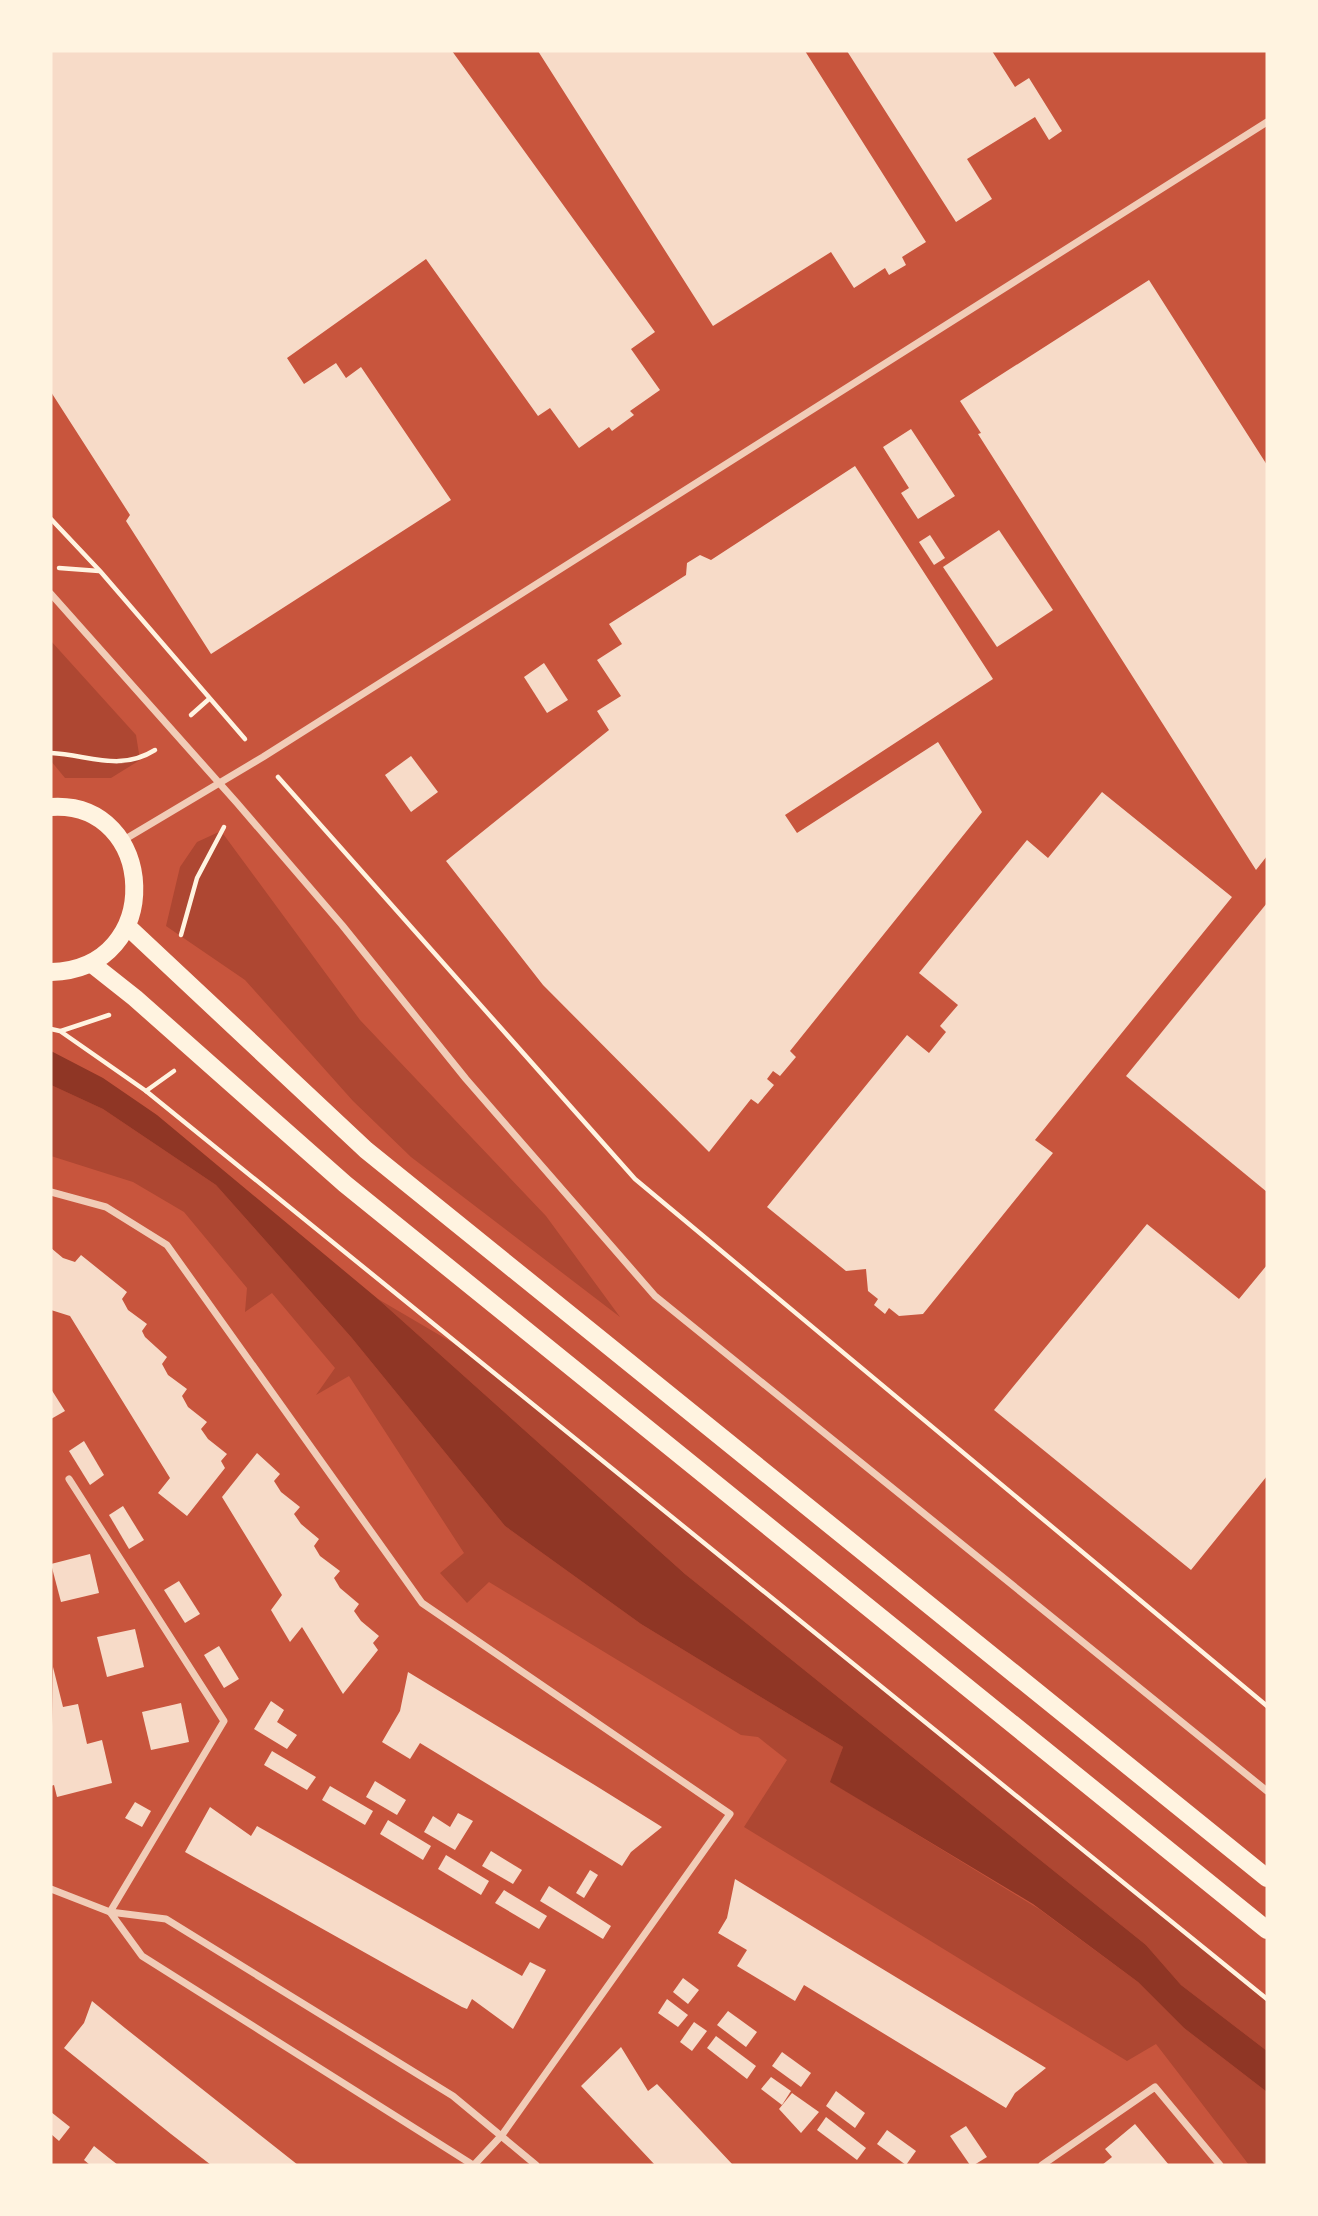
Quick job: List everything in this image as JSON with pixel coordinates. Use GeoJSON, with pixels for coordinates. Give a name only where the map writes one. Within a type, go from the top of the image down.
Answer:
{"type":"FeatureCollection","features":[{"type":"Feature","properties":{"kind":"main road"},"geometry":{"type":"LineString","coordinates":[[51,807],[84,813],[105,824],[121,842],[131,862],[136,884],[135,906],[128,927],[113,948],[92,964],[67,972],[51,972]]}},
{"type":"Feature","properties":{"kind":"main road"},"geometry":{"type":"LineString","coordinates":[[128,927],[366,1150],[1267,1878]]}},
{"type":"Feature","properties":{"kind":"main road"},"geometry":{"type":"LineString","coordinates":[[92,964],[135,998],[345,1184],[1267,1930]]}},
{"type":"Feature","properties":{"kind":"street"},"geometry":{"type":"LineString","coordinates":[[121,842],[262,757],[1267,122]]}},
{"type":"Feature","properties":{"kind":"street"},"geometry":{"type":"LineString","coordinates":[[51,594],[342,925],[466,1079],[655,1296],[1267,1791]]}},
{"type":"Feature","properties":{"kind":"street"},"geometry":{"type":"LineString","coordinates":[[51,1192],[106,1208],[167,1245],[422,1603],[730,1814],[502,2135],[473,2165],[142,1956],[110,1912]]}},
{"type":"Feature","properties":{"kind":"street"},"geometry":{"type":"LineString","coordinates":[[69,1479],[224,1721],[110,1912]]}},
{"type":"Feature","properties":{"kind":"street"},"geometry":{"type":"LineString","coordinates":[[51,1889],[110,1912],[166,1919],[453,2096],[536,2165]]}},
{"type":"Feature","properties":{"kind":"street"},"geometry":{"type":"LineString","coordinates":[[1042,2165],[1154,2087],[1220,2165]]}},
{"type":"Feature","properties":{"kind":"path"},"geometry":{"type":"LineString","coordinates":[[51,519],[100,571],[209,699],[635,1179],[1267,1706]]}},
{"type":"Feature","properties":{"kind":"path"},"geometry":{"type":"LineString","coordinates":[[51,568],[100,571]]}},
{"type":"Feature","properties":{"kind":"path"},"geometry":{"type":"LineString","coordinates":[[51,753],[120,763],[143,757],[157,749],[209,699]]}},
{"type":"Feature","properties":{"kind":"path"},"geometry":{"type":"LineString","coordinates":[[167,966],[182,934],[197,878],[237,803]]}},
{"type":"Feature","properties":{"kind":"path"},"geometry":{"type":"LineString","coordinates":[[60,1031],[107,1017],[135,998]]}},
{"type":"Feature","properties":{"kind":"path"},"geometry":{"type":"LineString","coordinates":[[51,1029],[60,1031],[146,1091],[1267,1998]]}},
{"type":"Feature","properties":{"kind":"path"},"geometry":{"type":"LineString","coordinates":[[146,1091],[180,1067]]}},
{"type":"Feature","properties":{"kind":"shaded area"},"geometry":{"type":"Polygon","coordinates":[[[51,641],[136,735],[140,760],[111,778],[65,778],[51,761],[51,641]]]}},
{"type":"Feature","properties":{"kind":"shaded area"},"geometry":{"type":"Polygon","coordinates":[[[221,831],[360,1020],[546,1216],[620,1317],[411,1157],[353,1101],[245,980],[166,926],[180,867],[197,842],[221,831]]]}},
{"type":"Feature","properties":{"kind":"shaded area"},"geometry":{"type":"Polygon","coordinates":[[[51,1051],[103,1078],[157,1115],[378,1299],[685,1574],[1146,1945],[1181,1985],[1267,2051],[1267,2092],[1184,2028],[1138,1982],[1033,1904],[830,1782],[843,1747],[641,1624],[505,1526],[351,1337],[216,1185],[103,1109],[51,1085],[51,1051]]]}},
{"type":"Feature","properties":{"kind":"shaded area"},"geometry":{"type":"Polygon","coordinates":[[[51,1085],[103,1109],[216,1185],[351,1337],[505,1526],[641,1624],[843,1747],[831,1782],[1039,1909],[1138,1982],[1184,2028],[1267,2092],[1267,2165],[1249,2165],[1156,2044],[1127,2061],[744,1827],[787,1760],[758,1737],[741,1735],[489,1582],[467,1603],[440,1573],[464,1553],[349,1376],[316,1395],[335,1368],[272,1293],[245,1312],[247,1288],[184,1212],[133,1182],[51,1156],[51,1085]]]}},
{"type":"Feature","properties":{"kind":"shaded area"},"geometry":{"type":"Polygon","coordinates":[[[378,1299],[453,1343],[519,1390],[1267,1999],[1267,2051],[1181,1985],[1146,1945],[685,1574],[378,1299]]]}},
{"type":"Feature","properties":{"kind":"building"},"geometry":{"type":"Polygon","coordinates":[[[51,51],[452,51],[655,332],[631,349],[660,390],[630,411],[634,415],[612,431],[609,427],[579,448],[550,408],[538,416],[426,259],[287,358],[304,384],[336,363],[346,378],[361,367],[451,500],[211,654],[126,521],[130,515],[51,392],[51,51]]]}},
{"type":"Feature","properties":{"kind":"building"},"geometry":{"type":"Polygon","coordinates":[[[538,51],[805,51],[926,242],[902,257],[906,265],[889,275],[885,268],[854,288],[831,252],[713,326],[538,51]]]}},
{"type":"Feature","properties":{"kind":"building"},"geometry":{"type":"Polygon","coordinates":[[[847,51],[992,51],[1015,87],[1029,78],[1062,131],[1049,140],[1035,117],[967,159],[992,199],[956,222],[847,51]]]}},
{"type":"Feature","properties":{"kind":"building"},"geometry":{"type":"Polygon","coordinates":[[[1149,280],[1267,465],[1267,856],[1256,870],[978,434],[981,433],[960,401],[1149,280]]]}},
{"type":"Feature","properties":{"kind":"building"},"geometry":{"type":"Polygon","coordinates":[[[911,429],[955,496],[918,519],[901,493],[909,488],[883,447],[911,429]]]}},
{"type":"Feature","properties":{"kind":"building"},"geometry":{"type":"Polygon","coordinates":[[[855,466],[993,679],[785,815],[797,833],[938,742],[982,812],[790,1051],[796,1057],[780,1076],[773,1071],[767,1079],[774,1085],[758,1104],[751,1099],[709,1152],[543,985],[446,861],[609,730],[597,711],[621,696],[597,660],[622,644],[609,624],[686,575],[687,563],[700,555],[711,560],[855,466]]]}},
{"type":"Feature","properties":{"kind":"building"},"geometry":{"type":"Polygon","coordinates":[[[999,530],[1053,610],[997,647],[943,567],[999,530]]]}},
{"type":"Feature","properties":{"kind":"building"},"geometry":{"type":"Polygon","coordinates":[[[930,535],[945,558],[934,565],[919,542],[930,535]]]}},
{"type":"Feature","properties":{"kind":"building"},"geometry":{"type":"Polygon","coordinates":[[[544,663],[568,700],[547,713],[524,677],[544,663]]]}},
{"type":"Feature","properties":{"kind":"building"},"geometry":{"type":"Polygon","coordinates":[[[411,756],[438,792],[411,812],[385,775],[411,756]]]}},
{"type":"Feature","properties":{"kind":"building"},"geometry":{"type":"Polygon","coordinates":[[[1102,792],[1232,897],[1035,1140],[1053,1153],[923,1314],[899,1316],[889,1308],[885,1314],[874,1305],[878,1299],[868,1291],[866,1269],[846,1271],[767,1207],[907,1035],[929,1053],[946,1032],[940,1026],[958,1005],[919,973],[1027,840],[1048,858],[1102,792]]]}},
{"type":"Feature","properties":{"kind":"building"},"geometry":{"type":"Polygon","coordinates":[[[1267,903],[1267,1192],[1126,1076],[1267,903]]]}},
{"type":"Feature","properties":{"kind":"building"},"geometry":{"type":"Polygon","coordinates":[[[1147,1224],[1239,1299],[1267,1265],[1267,1476],[1191,1570],[994,1410],[1147,1224]]]}},
{"type":"Feature","properties":{"kind":"building"},"geometry":{"type":"Polygon","coordinates":[[[51,1248],[63,1258],[75,1262],[81,1255],[127,1292],[122,1299],[128,1310],[147,1324],[142,1331],[145,1337],[167,1357],[162,1364],[168,1375],[187,1389],[182,1396],[188,1407],[207,1422],[201,1429],[208,1439],[227,1454],[221,1461],[225,1468],[187,1516],[158,1493],[170,1478],[70,1316],[51,1310],[51,1248]]]}},
{"type":"Feature","properties":{"kind":"building"},"geometry":{"type":"Polygon","coordinates":[[[51,1389],[65,1411],[51,1419],[51,1389]]]}},
{"type":"Feature","properties":{"kind":"building"},"geometry":{"type":"Polygon","coordinates":[[[84,1441],[104,1475],[90,1485],[69,1451],[84,1441]]]}},
{"type":"Feature","properties":{"kind":"building"},"geometry":{"type":"Polygon","coordinates":[[[257,1453],[280,1474],[274,1481],[281,1492],[300,1507],[294,1514],[301,1524],[319,1539],[314,1546],[320,1556],[340,1571],[334,1578],[340,1588],[359,1604],[354,1611],[361,1621],[379,1636],[373,1643],[378,1650],[343,1694],[302,1627],[290,1642],[271,1610],[282,1595],[222,1497],[257,1453]]]}},
{"type":"Feature","properties":{"kind":"building"},"geometry":{"type":"Polygon","coordinates":[[[123,1506],[144,1540],[129,1549],[109,1515],[123,1506]]]}},
{"type":"Feature","properties":{"kind":"building"},"geometry":{"type":"Polygon","coordinates":[[[90,1554],[99,1593],[61,1602],[51,1564],[90,1554]]]}},
{"type":"Feature","properties":{"kind":"building"},"geometry":{"type":"Polygon","coordinates":[[[179,1581],[200,1614],[185,1623],[164,1590],[179,1581]]]}},
{"type":"Feature","properties":{"kind":"building"},"geometry":{"type":"Polygon","coordinates":[[[135,1629],[144,1667],[107,1677],[97,1637],[135,1629]]]}},
{"type":"Feature","properties":{"kind":"building"},"geometry":{"type":"Polygon","coordinates":[[[219,1646],[239,1679],[224,1688],[204,1655],[219,1646]]]}},
{"type":"Feature","properties":{"kind":"building"},"geometry":{"type":"Polygon","coordinates":[[[53,1667],[63,1707],[78,1704],[87,1744],[102,1740],[112,1783],[57,1797],[54,1785],[51,1786],[53,1667]]]}},
{"type":"Feature","properties":{"kind":"building"},"geometry":{"type":"Polygon","coordinates":[[[408,1672],[662,1827],[631,1852],[622,1866],[420,1743],[410,1759],[382,1742],[400,1711],[408,1672]]]}},
{"type":"Feature","properties":{"kind":"building"},"geometry":{"type":"Polygon","coordinates":[[[271,1701],[284,1710],[277,1722],[297,1735],[287,1749],[254,1729],[271,1701]]]}},
{"type":"Feature","properties":{"kind":"building"},"geometry":{"type":"Polygon","coordinates":[[[181,1703],[189,1742],[151,1750],[142,1712],[181,1703]]]}},
{"type":"Feature","properties":{"kind":"building"},"geometry":{"type":"Polygon","coordinates":[[[272,1751],[316,1777],[307,1790],[264,1765],[272,1751]]]}},
{"type":"Feature","properties":{"kind":"building"},"geometry":{"type":"Polygon","coordinates":[[[375,1781],[406,1800],[397,1815],[366,1797],[375,1781]]]}},
{"type":"Feature","properties":{"kind":"building"},"geometry":{"type":"Polygon","coordinates":[[[330,1786],[373,1811],[365,1825],[322,1800],[330,1786]]]}},
{"type":"Feature","properties":{"kind":"building"},"geometry":{"type":"Polygon","coordinates":[[[135,1802],[151,1811],[142,1827],[125,1818],[135,1802]]]}},
{"type":"Feature","properties":{"kind":"building"},"geometry":{"type":"Polygon","coordinates":[[[210,1807],[251,1836],[257,1826],[522,1976],[530,1962],[546,1970],[513,2029],[472,1999],[467,2009],[462,2007],[185,1852],[210,1807]]]}},
{"type":"Feature","properties":{"kind":"building"},"geometry":{"type":"Polygon","coordinates":[[[458,1813],[473,1821],[455,1850],[424,1832],[433,1816],[450,1827],[458,1813]]]}},
{"type":"Feature","properties":{"kind":"building"},"geometry":{"type":"Polygon","coordinates":[[[388,1820],[431,1846],[423,1860],[380,1834],[388,1820]]]}},
{"type":"Feature","properties":{"kind":"building"},"geometry":{"type":"Polygon","coordinates":[[[491,1851],[522,1870],[513,1884],[482,1866],[491,1851]]]}},
{"type":"Feature","properties":{"kind":"building"},"geometry":{"type":"Polygon","coordinates":[[[446,1855],[489,1881],[481,1895],[438,1869],[446,1855]]]}},
{"type":"Feature","properties":{"kind":"building"},"geometry":{"type":"Polygon","coordinates":[[[590,1870],[598,1875],[584,1898],[576,1893],[590,1870]]]}},
{"type":"Feature","properties":{"kind":"building"},"geometry":{"type":"Polygon","coordinates":[[[735,1879],[1046,2068],[1015,2093],[1006,2108],[804,1985],[795,2001],[737,1966],[747,1950],[718,1933],[727,1918],[735,1879]]]}},
{"type":"Feature","properties":{"kind":"building"},"geometry":{"type":"Polygon","coordinates":[[[549,1886],[611,1926],[603,1939],[540,1901],[549,1886]]]}},
{"type":"Feature","properties":{"kind":"building"},"geometry":{"type":"Polygon","coordinates":[[[504,1890],[547,1916],[539,1929],[495,1903],[504,1890]]]}},
{"type":"Feature","properties":{"kind":"building"},"geometry":{"type":"Polygon","coordinates":[[[683,1978],[699,1990],[688,2004],[673,1992],[683,1978]]]}},
{"type":"Feature","properties":{"kind":"building"},"geometry":{"type":"Polygon","coordinates":[[[667,1999],[688,2015],[678,2027],[658,2013],[667,1999]]]}},
{"type":"Feature","properties":{"kind":"building"},"geometry":{"type":"Polygon","coordinates":[[[92,2001],[298,2165],[211,2165],[171,2134],[64,2048],[84,2023],[92,2001]]]}},
{"type":"Feature","properties":{"kind":"building"},"geometry":{"type":"Polygon","coordinates":[[[728,2011],[757,2032],[746,2047],[717,2025],[728,2011]]]}},
{"type":"Feature","properties":{"kind":"building"},"geometry":{"type":"Polygon","coordinates":[[[694,2022],[707,2031],[692,2051],[680,2042],[694,2022]]]}},
{"type":"Feature","properties":{"kind":"building"},"geometry":{"type":"Polygon","coordinates":[[[716,2036],[756,2066],[747,2079],[707,2048],[716,2036]]]}},
{"type":"Feature","properties":{"kind":"building"},"geometry":{"type":"Polygon","coordinates":[[[621,2047],[648,2091],[657,2084],[733,2165],[655,2165],[581,2086],[621,2047]]]}},
{"type":"Feature","properties":{"kind":"building"},"geometry":{"type":"Polygon","coordinates":[[[782,2052],[811,2073],[801,2087],[772,2066],[782,2052]]]}},
{"type":"Feature","properties":{"kind":"building"},"geometry":{"type":"Polygon","coordinates":[[[771,2077],[791,2091],[782,2105],[761,2089],[771,2077]]]}},
{"type":"Feature","properties":{"kind":"building"},"geometry":{"type":"Polygon","coordinates":[[[836,2091],[865,2113],[855,2128],[826,2106],[836,2091]]]}},
{"type":"Feature","properties":{"kind":"building"},"geometry":{"type":"Polygon","coordinates":[[[792,2093],[819,2112],[801,2133],[779,2109],[792,2093]]]}},
{"type":"Feature","properties":{"kind":"building"},"geometry":{"type":"Polygon","coordinates":[[[51,2112],[70,2127],[59,2141],[51,2134],[51,2112]]]}},
{"type":"Feature","properties":{"kind":"building"},"geometry":{"type":"Polygon","coordinates":[[[826,2117],[866,2148],[857,2160],[817,2130],[826,2117]]]}},
{"type":"Feature","properties":{"kind":"building"},"geometry":{"type":"Polygon","coordinates":[[[1135,2124],[1169,2165],[1102,2165],[1112,2157],[1105,2149],[1135,2124]]]}},
{"type":"Feature","properties":{"kind":"building"},"geometry":{"type":"Polygon","coordinates":[[[966,2126],[987,2157],[974,2165],[970,2165],[950,2136],[966,2126]]]}},
{"type":"Feature","properties":{"kind":"building"},"geometry":{"type":"Polygon","coordinates":[[[887,2130],[916,2151],[906,2165],[877,2144],[887,2130]]]}},
{"type":"Feature","properties":{"kind":"building"},"geometry":{"type":"Polygon","coordinates":[[[94,2146],[118,2165],[90,2165],[84,2160],[94,2146]]]}}]}
